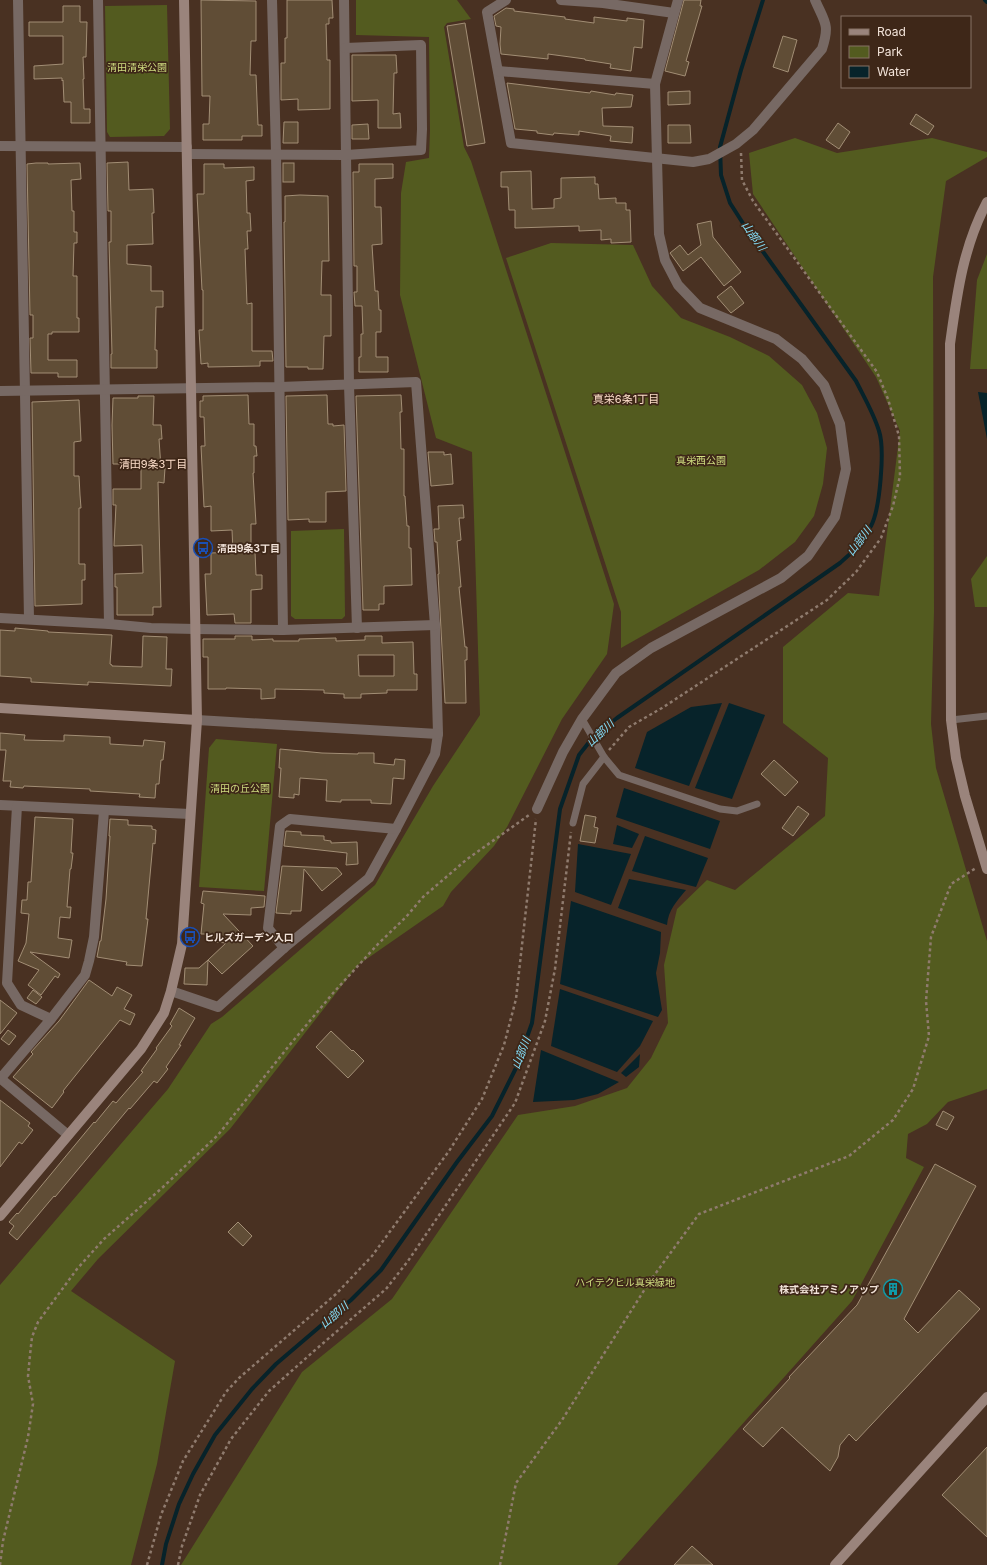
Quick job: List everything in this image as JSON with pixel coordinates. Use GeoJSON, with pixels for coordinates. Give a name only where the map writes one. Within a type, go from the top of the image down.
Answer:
{"type":"FeatureCollection","features":[{"type":"Feature","properties":{"kind":"street"},"geometry":{"type":"LineString","coordinates":[[18,0],[29,619]]}},
{"type":"Feature","properties":{"kind":"street"},"geometry":{"type":"LineString","coordinates":[[98,0],[109,624]]}},
{"type":"Feature","properties":{"kind":"street"},"geometry":{"type":"LineString","coordinates":[[0,1216],[141,1049],[164,1013],[171,991],[182,944],[197,720],[184,0]]}},
{"type":"Feature","properties":{"kind":"street"},"geometry":{"type":"LineString","coordinates":[[272,0],[276,153],[283,630]]}},
{"type":"Feature","properties":{"kind":"street"},"geometry":{"type":"LineString","coordinates":[[344,0],[349,385],[357,628]]}},
{"type":"Feature","properties":{"kind":"street"},"geometry":{"type":"LineString","coordinates":[[506,0],[487,12],[511,143],[693,162],[709,159],[738,142],[753,130],[822,49],[827,34],[825,20],[815,0]]}},
{"type":"Feature","properties":{"kind":"street"},"geometry":{"type":"LineString","coordinates":[[560,0],[603,1],[674,13]]}},
{"type":"Feature","properties":{"kind":"street"},"geometry":{"type":"LineString","coordinates":[[537,809],[563,752],[616,673],[651,648],[781,578],[808,556],[835,517],[846,469],[840,424],[824,385],[802,359],[776,339],[700,308],[678,285],[665,260],[659,234],[655,84],[678,0]]}},
{"type":"Feature","properties":{"kind":"street"},"geometry":{"type":"LineString","coordinates":[[0,146],[21,145],[346,154],[421,150],[420,45],[345,48]]}},
{"type":"Feature","properties":{"kind":"street"},"geometry":{"type":"LineString","coordinates":[[498,71],[655,84]]}},
{"type":"Feature","properties":{"kind":"street"},"geometry":{"type":"LineString","coordinates":[[986,865],[965,796],[956,758],[950,720],[950,344],[965,256],[976,223],[987,202]]}},
{"type":"Feature","properties":{"kind":"street"},"geometry":{"type":"LineString","coordinates":[[0,391],[191,387],[280,387],[416,382],[435,625],[438,734],[435,754],[396,829],[368,878],[284,948],[218,1006],[171,991]]}},
{"type":"Feature","properties":{"kind":"street"},"geometry":{"type":"LineString","coordinates":[[0,618],[109,624],[151,628],[195,629],[283,630],[435,625]]}},
{"type":"Feature","properties":{"kind":"street"},"geometry":{"type":"LineString","coordinates":[[0,708],[438,734]]}},
{"type":"Feature","properties":{"kind":"street"},"geometry":{"type":"LineString","coordinates":[[0,805],[190,814]]}},
{"type":"Feature","properties":{"kind":"street"},"geometry":{"type":"LineString","coordinates":[[17,806],[7,983],[21,1005],[51,1019]]}},
{"type":"Feature","properties":{"kind":"street"},"geometry":{"type":"LineString","coordinates":[[68,1135],[0,1078],[51,1019],[85,975],[94,937],[104,811]]}},
{"type":"Feature","properties":{"kind":"street"},"geometry":{"type":"LineString","coordinates":[[284,948],[268,928],[280,826],[290,819],[396,829]]}},
{"type":"Feature","properties":{"kind":"street"},"geometry":{"type":"LineString","coordinates":[[835,1565],[987,1396]]}},
{"type":"Feature","properties":{"kind":"lane"},"geometry":{"type":"LineString","coordinates":[[950,720],[987,716]]}},
{"type":"Feature","properties":{"kind":"lane"},"geometry":{"type":"LineString","coordinates":[[584,722],[603,754],[620,775],[720,809],[737,811],[757,804]]}},
{"type":"Feature","properties":{"kind":"lane"},"geometry":{"type":"LineString","coordinates":[[573,823],[583,784],[603,754]]}},
{"type":"Feature","properties":{"kind":"path"},"geometry":{"type":"LineString","coordinates":[[603,754],[629,727],[674,700],[827,600],[856,572],[881,538],[893,506],[900,476],[898,436],[888,399],[877,372],[752,201],[742,180],[738,142]]}},
{"type":"Feature","properties":{"kind":"path"},"geometry":{"type":"LineString","coordinates":[[0,1565],[3,1541],[28,1437],[33,1404],[28,1376],[32,1337],[38,1322],[77,1269],[104,1239],[163,1188],[218,1135],[334,992],[378,944],[406,917],[423,896],[466,860],[537,809]]}},
{"type":"Feature","properties":{"kind":"path"},"geometry":{"type":"LineString","coordinates":[[147,1565],[161,1515],[183,1460],[226,1392],[238,1378],[336,1294],[372,1256],[449,1151],[482,1099],[504,1045],[516,1000],[537,809]]}},
{"type":"Feature","properties":{"kind":"path"},"geometry":{"type":"LineString","coordinates":[[178,1565],[182,1546],[200,1495],[231,1439],[269,1391],[314,1350],[386,1289],[408,1261],[515,1103],[545,1021],[554,969],[573,823]]}},
{"type":"Feature","properties":{"kind":"path"},"geometry":{"type":"LineString","coordinates":[[500,1565],[516,1483],[562,1420],[650,1281],[699,1214],[849,1156],[893,1120],[913,1089],[929,1036],[926,1001],[931,936],[951,884],[986,865]]}},
{"type":"Feature","properties":{"kind":"green space"},"geometry":{"type":"Polygon","coordinates":[[[356,0],[457,0],[471,19],[447,23],[444,27],[464,147],[471,161],[614,604],[607,654],[562,719],[507,827],[494,846],[451,892],[443,906],[358,965],[230,1129],[98,1259],[71,1291],[175,1361],[157,1464],[131,1565],[0,1565],[0,1285],[168,1089],[211,1024],[222,1017],[375,885],[433,786],[480,715],[472,452],[436,438],[400,295],[401,193],[406,162],[429,158],[429,37],[356,35],[356,0]]]}},
{"type":"Feature","properties":{"kind":"green space","name":"清田清栄公園"},"geometry":{"type":"Polygon","coordinates":[[[167,5],[170,129],[164,136],[110,137],[107,132],[105,6],[167,5]]]}},
{"type":"Feature","properties":{"kind":"green space","name":"ハイテクヒル真栄緑地"},"geometry":{"type":"Polygon","coordinates":[[[795,138],[837,153],[932,138],[987,152],[987,157],[946,181],[933,277],[934,611],[931,724],[936,768],[987,941],[987,1089],[948,1102],[927,1124],[908,1134],[906,1158],[924,1167],[852,1301],[617,1565],[181,1565],[302,1372],[392,1299],[518,1115],[575,1106],[627,1088],[651,1058],[668,1023],[664,965],[677,909],[707,880],[735,890],[825,816],[828,758],[783,723],[783,647],[848,593],[879,596],[900,431],[876,377],[753,194],[749,153],[795,138]]]}},
{"type":"Feature","properties":{"kind":"green space","name":"真栄西公園"},"geometry":{"type":"Polygon","coordinates":[[[551,243],[633,245],[652,286],[681,318],[730,337],[769,356],[802,385],[817,413],[827,448],[823,484],[814,516],[795,542],[759,570],[621,648],[621,612],[506,258],[551,243]]]}},
{"type":"Feature","properties":{"kind":"green space"},"geometry":{"type":"Polygon","coordinates":[[[987,254],[987,369],[970,369],[977,280],[987,254]]]}},
{"type":"Feature","properties":{"kind":"green space"},"geometry":{"type":"Polygon","coordinates":[[[344,529],[345,616],[342,619],[295,619],[291,616],[291,531],[344,529]]]}},
{"type":"Feature","properties":{"kind":"green space"},"geometry":{"type":"Polygon","coordinates":[[[987,556],[987,607],[975,607],[971,579],[987,556]]]}},
{"type":"Feature","properties":{"kind":"green space","name":"清田の丘公園"},"geometry":{"type":"Polygon","coordinates":[[[216,739],[277,744],[264,891],[199,887],[209,748],[216,739]]]}},
{"type":"Feature","properties":{"kind":"water"},"geometry":{"type":"Polygon","coordinates":[[[978,392],[987,393],[987,439],[978,392]]]}},
{"type":"Feature","properties":{"kind":"water"},"geometry":{"type":"Polygon","coordinates":[[[722,703],[689,786],[635,768],[647,732],[691,707],[722,703]]]}},
{"type":"Feature","properties":{"kind":"water"},"geometry":{"type":"Polygon","coordinates":[[[729,703],[765,715],[732,799],[695,788],[729,703]]]}},
{"type":"Feature","properties":{"kind":"water"},"geometry":{"type":"Polygon","coordinates":[[[624,788],[720,821],[710,849],[616,817],[624,788]]]}},
{"type":"Feature","properties":{"kind":"water"},"geometry":{"type":"Polygon","coordinates":[[[617,825],[639,834],[632,848],[613,844],[617,825]]]}},
{"type":"Feature","properties":{"kind":"water"},"geometry":{"type":"Polygon","coordinates":[[[645,836],[708,858],[696,887],[632,871],[645,836]]]}},
{"type":"Feature","properties":{"kind":"water"},"geometry":{"type":"Polygon","coordinates":[[[578,844],[631,854],[611,905],[575,892],[578,844]]]}},
{"type":"Feature","properties":{"kind":"water"},"geometry":{"type":"Polygon","coordinates":[[[629,879],[686,890],[671,910],[667,925],[618,908],[629,879]]]}},
{"type":"Feature","properties":{"kind":"water"},"geometry":{"type":"Polygon","coordinates":[[[571,901],[661,932],[660,953],[656,973],[662,1010],[658,1017],[560,984],[571,901]]]}},
{"type":"Feature","properties":{"kind":"water"},"geometry":{"type":"Polygon","coordinates":[[[560,989],[653,1021],[640,1046],[617,1072],[551,1046],[560,989]]]}},
{"type":"Feature","properties":{"kind":"water"},"geometry":{"type":"Polygon","coordinates":[[[541,1050],[619,1082],[598,1094],[574,1100],[533,1102],[541,1050]]]}},
{"type":"Feature","properties":{"kind":"water"},"geometry":{"type":"Polygon","coordinates":[[[640,1054],[639,1067],[626,1077],[621,1073],[640,1054]]]}},
{"type":"Feature","properties":{"kind":"building"},"geometry":{"type":"Polygon","coordinates":[[[201,0],[256,1],[256,41],[251,41],[250,75],[256,75],[258,125],[262,125],[262,136],[242,136],[242,140],[203,140],[203,124],[209,124],[210,96],[202,96],[201,0]]]}},
{"type":"Feature","properties":{"kind":"building"},"geometry":{"type":"Polygon","coordinates":[[[287,0],[332,0],[333,18],[329,18],[329,24],[326,24],[327,60],[330,60],[330,109],[298,110],[298,99],[281,100],[281,63],[285,63],[285,38],[287,38],[287,0]]]}},
{"type":"Feature","properties":{"kind":"building"},"geometry":{"type":"Polygon","coordinates":[[[684,0],[701,0],[700,6],[702,6],[686,61],[689,62],[685,76],[665,71],[684,0]]]}},
{"type":"Feature","properties":{"kind":"building"},"geometry":{"type":"Polygon","coordinates":[[[63,6],[80,6],[80,22],[87,22],[86,57],[83,57],[83,79],[84,109],[90,109],[90,123],[71,123],[71,102],[64,102],[62,78],[34,79],[34,66],[63,64],[63,36],[29,36],[29,22],[63,22],[63,6]]]}},
{"type":"Feature","properties":{"kind":"building"},"geometry":{"type":"Polygon","coordinates":[[[506,8],[514,9],[514,11],[565,17],[565,19],[594,23],[594,17],[627,21],[627,18],[644,20],[642,48],[634,47],[631,71],[610,68],[611,64],[548,54],[548,59],[501,54],[501,27],[496,26],[494,16],[506,8]]]}},
{"type":"Feature","properties":{"kind":"building"},"geometry":{"type":"Polygon","coordinates":[[[465,23],[485,143],[467,146],[447,26],[465,23]]]}},
{"type":"Feature","properties":{"kind":"building"},"geometry":{"type":"Polygon","coordinates":[[[783,36],[797,40],[788,72],[773,67],[783,36]]]}},
{"type":"Feature","properties":{"kind":"building"},"geometry":{"type":"Polygon","coordinates":[[[352,55],[396,55],[397,73],[394,73],[393,114],[400,113],[401,128],[378,128],[378,100],[352,101],[352,55]]]}},
{"type":"Feature","properties":{"kind":"building"},"geometry":{"type":"Polygon","coordinates":[[[507,83],[590,93],[591,91],[615,95],[616,93],[633,95],[631,107],[602,108],[603,126],[633,127],[632,143],[610,141],[611,136],[579,131],[579,135],[554,133],[553,135],[537,133],[537,131],[515,129],[507,83]]]}},
{"type":"Feature","properties":{"kind":"building"},"geometry":{"type":"Polygon","coordinates":[[[690,91],[690,104],[668,105],[668,92],[690,91]]]}},
{"type":"Feature","properties":{"kind":"building"},"geometry":{"type":"Polygon","coordinates":[[[916,114],[934,126],[928,135],[910,124],[916,114]]]}},
{"type":"Feature","properties":{"kind":"building"},"geometry":{"type":"Polygon","coordinates":[[[284,122],[298,122],[298,143],[283,143],[284,122]]]}},
{"type":"Feature","properties":{"kind":"building"},"geometry":{"type":"Polygon","coordinates":[[[838,123],[850,132],[839,149],[826,140],[838,123]]]}},
{"type":"Feature","properties":{"kind":"building"},"geometry":{"type":"Polygon","coordinates":[[[368,124],[369,139],[352,139],[352,125],[368,124]]]}},
{"type":"Feature","properties":{"kind":"building"},"geometry":{"type":"Polygon","coordinates":[[[668,125],[690,125],[691,143],[668,143],[668,125]]]}},
{"type":"Feature","properties":{"kind":"building"},"geometry":{"type":"Polygon","coordinates":[[[128,162],[129,190],[153,189],[153,244],[127,245],[127,264],[151,266],[151,291],[163,291],[163,307],[156,307],[155,350],[157,350],[157,368],[111,368],[112,354],[109,242],[111,242],[111,211],[108,211],[107,163],[128,162]]]}},
{"type":"Feature","properties":{"kind":"building"},"geometry":{"type":"Polygon","coordinates":[[[80,163],[81,179],[71,180],[72,211],[74,211],[74,232],[77,232],[77,243],[74,243],[73,276],[77,276],[77,318],[79,318],[79,332],[52,332],[52,334],[48,334],[48,360],[77,360],[77,377],[58,377],[58,373],[31,373],[30,338],[33,338],[33,315],[30,315],[27,164],[80,163]]]}},
{"type":"Feature","properties":{"kind":"building"},"geometry":{"type":"Polygon","coordinates":[[[283,163],[294,163],[294,182],[283,182],[283,163]]]}},
{"type":"Feature","properties":{"kind":"building"},"geometry":{"type":"Polygon","coordinates":[[[204,164],[224,164],[224,168],[254,167],[254,180],[246,181],[247,213],[250,213],[251,231],[247,231],[248,249],[245,249],[247,304],[252,303],[252,351],[272,351],[273,361],[260,361],[260,366],[208,367],[208,363],[201,364],[199,330],[203,330],[203,290],[197,194],[204,194],[204,164]]]}},
{"type":"Feature","properties":{"kind":"building"},"geometry":{"type":"Polygon","coordinates":[[[359,164],[393,164],[393,178],[375,179],[375,207],[381,207],[382,244],[372,245],[375,291],[378,291],[379,310],[381,310],[381,332],[376,332],[376,357],[388,357],[388,372],[359,372],[359,357],[361,357],[361,334],[363,334],[362,306],[355,306],[354,292],[357,292],[357,266],[354,266],[353,172],[359,172],[359,164]]]}},
{"type":"Feature","properties":{"kind":"building"},"geometry":{"type":"Polygon","coordinates":[[[531,171],[532,209],[554,208],[554,199],[561,198],[561,178],[595,177],[595,184],[598,184],[599,199],[616,198],[616,203],[626,203],[626,210],[630,210],[631,242],[611,243],[611,239],[601,240],[601,230],[579,231],[579,226],[515,228],[515,210],[509,210],[508,187],[501,187],[501,172],[531,171]]]}},
{"type":"Feature","properties":{"kind":"building"},"geometry":{"type":"Polygon","coordinates":[[[285,196],[328,196],[329,261],[322,261],[321,295],[331,295],[331,336],[324,336],[323,369],[286,367],[285,196]]]}},
{"type":"Feature","properties":{"kind":"building"},"geometry":{"type":"Polygon","coordinates":[[[711,221],[713,237],[741,272],[724,286],[701,257],[683,271],[670,253],[680,245],[688,255],[701,245],[697,224],[711,221]]]}},
{"type":"Feature","properties":{"kind":"building"},"geometry":{"type":"Polygon","coordinates":[[[731,286],[744,303],[731,313],[717,297],[731,286]]]}},
{"type":"Feature","properties":{"kind":"building"},"geometry":{"type":"Polygon","coordinates":[[[248,395],[249,424],[254,424],[254,446],[256,446],[257,456],[254,456],[253,473],[256,524],[251,524],[251,553],[255,552],[256,575],[262,575],[262,589],[251,590],[251,623],[235,623],[234,614],[207,615],[205,574],[211,574],[211,553],[233,552],[232,530],[211,531],[211,506],[204,507],[201,446],[205,446],[204,417],[200,417],[200,401],[203,401],[203,396],[248,395]]]}},
{"type":"Feature","properties":{"kind":"building"},"geometry":{"type":"Polygon","coordinates":[[[327,395],[328,424],[333,424],[333,426],[344,425],[346,491],[326,492],[326,522],[309,522],[309,519],[288,520],[286,396],[327,395]]]}},
{"type":"Feature","properties":{"kind":"building"},"geometry":{"type":"Polygon","coordinates":[[[401,395],[401,449],[404,449],[404,496],[407,526],[409,526],[409,548],[411,548],[412,585],[384,586],[384,604],[379,604],[379,610],[363,610],[356,396],[401,395]]]}},
{"type":"Feature","properties":{"kind":"building"},"geometry":{"type":"Polygon","coordinates":[[[138,396],[154,396],[153,425],[161,425],[162,439],[159,439],[161,468],[165,468],[164,483],[158,482],[161,607],[153,607],[153,615],[117,615],[117,587],[115,587],[115,574],[143,573],[142,545],[114,546],[116,505],[113,505],[113,489],[141,489],[141,464],[113,464],[113,398],[138,398],[138,396]]]}},
{"type":"Feature","properties":{"kind":"building"},"geometry":{"type":"Polygon","coordinates":[[[79,400],[81,441],[74,442],[74,476],[79,476],[81,508],[79,508],[79,564],[85,564],[85,580],[82,580],[82,604],[35,606],[32,402],[79,400]]]}},
{"type":"Feature","properties":{"kind":"building"},"geometry":{"type":"Polygon","coordinates":[[[428,452],[444,452],[444,455],[451,454],[453,484],[431,486],[428,452]]]}},
{"type":"Feature","properties":{"kind":"building"},"geometry":{"type":"Polygon","coordinates":[[[463,505],[464,518],[459,518],[461,540],[457,541],[461,587],[459,587],[465,647],[467,647],[467,660],[465,660],[466,703],[445,703],[437,542],[435,542],[434,529],[439,529],[438,506],[463,505]]]}},
{"type":"Feature","properties":{"kind":"building"},"geometry":{"type":"Polygon","coordinates":[[[15,628],[48,632],[112,635],[110,664],[112,666],[142,667],[143,636],[167,637],[166,669],[172,669],[171,686],[88,682],[88,685],[31,682],[31,678],[0,676],[0,630],[15,631],[15,628]]]}},
{"type":"Feature","properties":{"kind":"building"},"geometry":{"type":"Polygon","coordinates":[[[235,636],[252,636],[252,640],[273,639],[273,641],[299,641],[299,639],[336,638],[336,641],[365,640],[365,636],[382,636],[382,643],[413,642],[414,674],[417,674],[417,690],[387,690],[387,693],[361,694],[361,698],[344,698],[344,694],[324,693],[324,690],[275,689],[275,698],[261,699],[261,689],[208,689],[208,657],[203,657],[203,639],[235,639],[235,636]],[[358,655],[359,676],[394,676],[394,655],[358,655]]]}},
{"type":"Feature","properties":{"kind":"building"},"geometry":{"type":"Polygon","coordinates":[[[0,733],[25,735],[24,740],[64,741],[64,735],[110,737],[110,744],[143,746],[144,740],[165,742],[163,760],[161,760],[159,784],[156,784],[155,798],[139,797],[140,794],[90,791],[90,789],[24,786],[23,788],[10,787],[11,781],[3,781],[6,750],[0,750],[0,733]]]}},
{"type":"Feature","properties":{"kind":"building"},"geometry":{"type":"Polygon","coordinates":[[[280,749],[322,753],[374,753],[374,763],[394,765],[395,759],[405,760],[404,779],[393,778],[391,804],[371,803],[371,800],[341,800],[341,802],[326,801],[327,780],[300,778],[299,795],[294,794],[294,798],[279,797],[281,768],[279,768],[280,749]]]}},
{"type":"Feature","properties":{"kind":"building"},"geometry":{"type":"Polygon","coordinates":[[[774,760],[798,782],[785,796],[761,774],[774,760]]]}},
{"type":"Feature","properties":{"kind":"building"},"geometry":{"type":"Polygon","coordinates":[[[798,806],[809,814],[793,836],[782,828],[798,806]]]}},
{"type":"Feature","properties":{"kind":"building"},"geometry":{"type":"Polygon","coordinates":[[[585,815],[596,817],[594,827],[598,828],[595,843],[580,841],[585,815]]]}},
{"type":"Feature","properties":{"kind":"building"},"geometry":{"type":"Polygon","coordinates":[[[35,817],[73,819],[71,853],[73,853],[70,869],[67,907],[71,907],[70,918],[60,917],[58,938],[72,940],[69,958],[30,952],[60,974],[58,978],[55,976],[41,995],[28,985],[39,970],[18,961],[26,943],[29,914],[21,913],[22,900],[27,900],[28,882],[31,882],[35,817]]]}},
{"type":"Feature","properties":{"kind":"building"},"geometry":{"type":"Polygon","coordinates":[[[110,819],[128,820],[128,825],[152,826],[152,829],[156,830],[155,844],[153,843],[146,919],[148,919],[142,966],[126,965],[127,962],[97,957],[101,941],[106,899],[110,819]]]}},
{"type":"Feature","properties":{"kind":"building"},"geometry":{"type":"Polygon","coordinates":[[[286,831],[301,832],[301,835],[324,836],[324,840],[331,841],[331,843],[357,842],[358,864],[346,865],[347,853],[284,846],[286,831]]]}},
{"type":"Feature","properties":{"kind":"building"},"geometry":{"type":"Polygon","coordinates":[[[282,866],[337,868],[342,874],[322,891],[304,869],[301,911],[291,911],[291,914],[276,913],[282,866]]]}},
{"type":"Feature","properties":{"kind":"building"},"geometry":{"type":"Polygon","coordinates":[[[203,891],[265,896],[264,907],[251,908],[251,915],[223,914],[253,946],[222,974],[208,960],[226,943],[206,941],[206,934],[201,934],[204,904],[201,903],[203,891]]]}},
{"type":"Feature","properties":{"kind":"building"},"geometry":{"type":"Polygon","coordinates":[[[208,960],[207,985],[184,984],[185,968],[199,968],[208,960]]]}},
{"type":"Feature","properties":{"kind":"building"},"geometry":{"type":"Polygon","coordinates":[[[89,980],[112,996],[117,987],[132,995],[124,1009],[135,1014],[130,1025],[120,1020],[63,1091],[64,1092],[52,1108],[13,1077],[33,1054],[31,1052],[59,1021],[89,980]]]}},
{"type":"Feature","properties":{"kind":"building"},"geometry":{"type":"Polygon","coordinates":[[[33,990],[42,997],[36,1004],[27,998],[33,990]]]}},
{"type":"Feature","properties":{"kind":"building"},"geometry":{"type":"Polygon","coordinates":[[[0,1000],[17,1013],[0,1034],[0,1000]]]}},
{"type":"Feature","properties":{"kind":"building"},"geometry":{"type":"Polygon","coordinates":[[[179,1008],[195,1018],[179,1045],[181,1045],[166,1067],[168,1069],[157,1083],[154,1081],[130,1109],[129,1108],[17,1240],[9,1233],[14,1226],[9,1222],[17,1213],[18,1214],[94,1122],[95,1123],[113,1101],[116,1103],[143,1072],[141,1071],[172,1026],[170,1024],[179,1008]]]}},
{"type":"Feature","properties":{"kind":"building"},"geometry":{"type":"Polygon","coordinates":[[[8,1030],[16,1036],[9,1045],[1,1039],[8,1030]]]}},
{"type":"Feature","properties":{"kind":"building"},"geometry":{"type":"Polygon","coordinates":[[[331,1031],[364,1061],[348,1078],[316,1047],[331,1031]]]}},
{"type":"Feature","properties":{"kind":"building"},"geometry":{"type":"Polygon","coordinates":[[[0,1100],[30,1123],[28,1126],[33,1130],[22,1144],[19,1142],[0,1167],[0,1100]]]}},
{"type":"Feature","properties":{"kind":"building"},"geometry":{"type":"Polygon","coordinates":[[[943,1111],[954,1117],[947,1130],[936,1125],[943,1111]]]}},
{"type":"Feature","properties":{"kind":"building","name":"株式会社アミノアップ"},"geometry":{"type":"Polygon","coordinates":[[[935,1164],[976,1186],[904,1319],[918,1333],[959,1290],[980,1309],[856,1441],[849,1434],[840,1445],[838,1457],[830,1471],[782,1427],[763,1447],[743,1429],[790,1378],[789,1377],[857,1305],[935,1164]]]}},
{"type":"Feature","properties":{"kind":"building"},"geometry":{"type":"Polygon","coordinates":[[[238,1222],[252,1236],[243,1246],[228,1232],[238,1222]]]}},
{"type":"Feature","properties":{"kind":"building"},"geometry":{"type":"Polygon","coordinates":[[[987,1447],[987,1537],[942,1495],[987,1447]]]}},
{"type":"Feature","properties":{"kind":"building"},"geometry":{"type":"Polygon","coordinates":[[[692,1546],[713,1565],[674,1565],[692,1546]]]}},
{"type":"Feature","properties":{"kind":"waterway","name":"山部川"},"geometry":{"type":"LineString","coordinates":[[162,1565],[166,1544],[179,1504],[193,1474],[215,1435],[252,1389],[276,1364],[351,1300],[381,1270],[457,1162],[492,1116],[516,1068],[532,1023],[560,809],[579,755],[594,736],[617,718],[840,563],[861,542],[871,526],[877,507],[881,479],[882,451],[879,431],[872,412],[856,381],[746,228],[730,203],[721,175],[720,147],[741,70],[763,0]]}},
{"type":"Feature","properties":{"kind":"place","name":"清田9条3丁目"},"geometry":{"type":"Point","coordinates":[203,548]}},
{"type":"Feature","properties":{"kind":"place","name":"ヒルズガーデン入口"},"geometry":{"type":"Point","coordinates":[190,937]}},
{"type":"Feature","properties":{"kind":"place","name":"株式会社アミノアップ"},"geometry":{"type":"Point","coordinates":[893,1289]}},
{"type":"Feature","properties":{"kind":"district","name":"真栄6条1丁目"},"geometry":{"type":"Point","coordinates":[626,399]}},
{"type":"Feature","properties":{"kind":"district","name":"清田9条3丁目"},"geometry":{"type":"Point","coordinates":[153,464]}}]}
